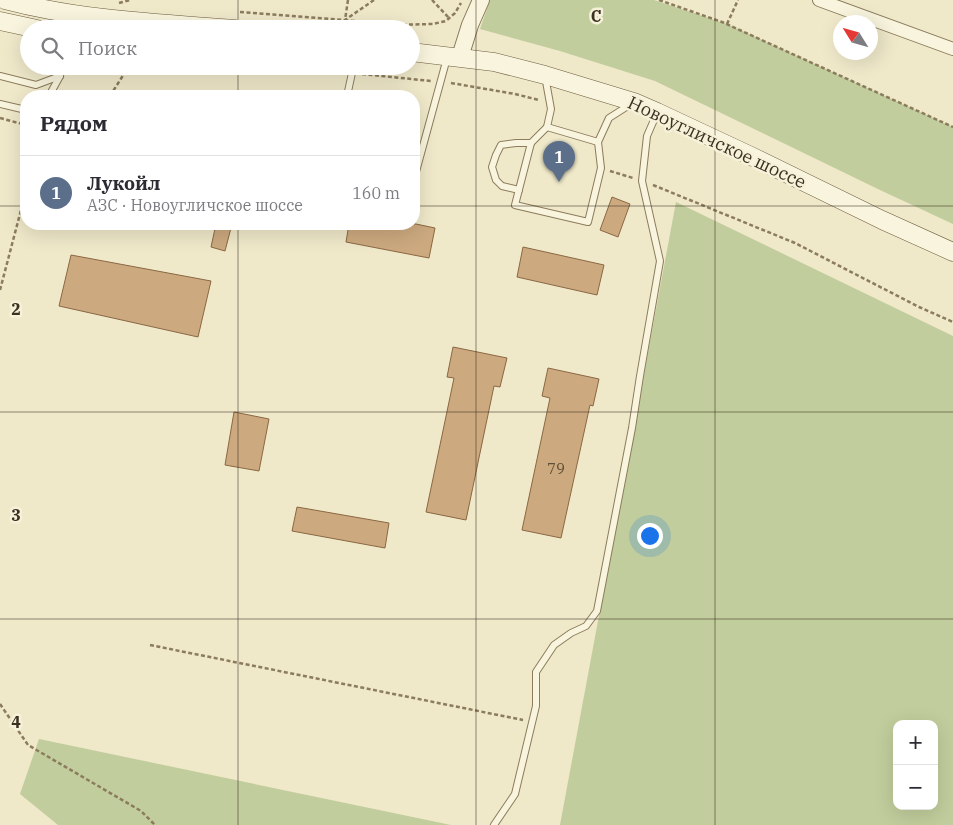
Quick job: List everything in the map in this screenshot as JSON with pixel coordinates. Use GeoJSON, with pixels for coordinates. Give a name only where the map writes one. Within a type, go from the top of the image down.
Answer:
{"type":"FeatureCollection","features":[{"type":"Feature","properties":{"kind":"main road"},"geometry":{"type":"LineString","coordinates":[[5,0],[29,6],[114,20]]}},
{"type":"Feature","properties":{"kind":"main road"},"geometry":{"type":"LineString","coordinates":[[0,21],[20,25]]}},
{"type":"Feature","properties":{"kind":"main road","name":"Новоугличское шоссе"},"geometry":{"type":"LineString","coordinates":[[420,53],[494,62],[545,75],[634,102],[953,252]]}},
{"type":"Feature","properties":{"kind":"street"},"geometry":{"type":"LineString","coordinates":[[454,57],[481,0]]}},
{"type":"Feature","properties":{"kind":"street"},"geometry":{"type":"LineString","coordinates":[[819,0],[953,49]]}},
{"type":"Feature","properties":{"kind":"lane"},"geometry":{"type":"LineString","coordinates":[[420,156],[441,81],[454,57]]}},
{"type":"Feature","properties":{"kind":"lane"},"geometry":{"type":"LineString","coordinates":[[348,90],[352,75]]}},
{"type":"Feature","properties":{"kind":"lane"},"geometry":{"type":"LineString","coordinates":[[545,75],[551,109],[547,127],[531,143],[515,205],[588,222],[601,168],[598,142],[609,118],[634,102]]}},
{"type":"Feature","properties":{"kind":"lane"},"geometry":{"type":"LineString","coordinates":[[0,76],[36,85],[60,76]]}},
{"type":"Feature","properties":{"kind":"lane"},"geometry":{"type":"LineString","coordinates":[[52,90],[60,76]]}},
{"type":"Feature","properties":{"kind":"lane"},"geometry":{"type":"LineString","coordinates":[[0,104],[20,109]]}},
{"type":"Feature","properties":{"kind":"lane"},"geometry":{"type":"LineString","coordinates":[[494,825],[514,794],[536,706],[536,672],[554,645],[571,633],[586,626],[597,611],[632,428],[660,260],[642,181],[648,136],[657,112]]}},
{"type":"Feature","properties":{"kind":"lane"},"geometry":{"type":"LineString","coordinates":[[547,127],[598,142]]}},
{"type":"Feature","properties":{"kind":"lane"},"geometry":{"type":"LineString","coordinates":[[519,190],[502,186],[496,180],[492,167],[501,145],[531,143]]}},
{"type":"Feature","properties":{"kind":"path"},"geometry":{"type":"LineString","coordinates":[[117,3],[130,0]]}},
{"type":"Feature","properties":{"kind":"path"},"geometry":{"type":"LineString","coordinates":[[345,20],[348,0]]}},
{"type":"Feature","properties":{"kind":"path"},"geometry":{"type":"LineString","coordinates":[[345,20],[374,0]]}},
{"type":"Feature","properties":{"kind":"path"},"geometry":{"type":"LineString","coordinates":[[432,0],[449,18]]}},
{"type":"Feature","properties":{"kind":"path"},"geometry":{"type":"LineString","coordinates":[[420,25],[446,21],[455,13],[464,0]]}},
{"type":"Feature","properties":{"kind":"path"},"geometry":{"type":"LineString","coordinates":[[659,0],[727,24],[953,127]]}},
{"type":"Feature","properties":{"kind":"path"},"geometry":{"type":"LineString","coordinates":[[727,24],[738,0]]}},
{"type":"Feature","properties":{"kind":"path"},"geometry":{"type":"LineString","coordinates":[[114,90],[123,75]]}},
{"type":"Feature","properties":{"kind":"path"},"geometry":{"type":"LineString","coordinates":[[374,75],[441,81],[515,94],[550,103]]}},
{"type":"Feature","properties":{"kind":"path"},"geometry":{"type":"LineString","coordinates":[[0,118],[20,123]]}},
{"type":"Feature","properties":{"kind":"path"},"geometry":{"type":"LineString","coordinates":[[601,168],[642,181],[795,243],[919,307],[953,322]]}},
{"type":"Feature","properties":{"kind":"path"},"geometry":{"type":"LineString","coordinates":[[0,290],[20,214]]}},
{"type":"Feature","properties":{"kind":"path"},"geometry":{"type":"LineString","coordinates":[[150,645],[532,722]]}},
{"type":"Feature","properties":{"kind":"path"},"geometry":{"type":"LineString","coordinates":[[0,704],[28,745],[141,811],[155,825]]}},
{"type":"Feature","properties":{"kind":"green space"},"geometry":{"type":"Polygon","coordinates":[[[490,0],[654,0],[727,24],[953,127],[953,224],[655,81],[560,51],[480,29],[490,0]]]}},
{"type":"Feature","properties":{"kind":"green space"},"geometry":{"type":"Polygon","coordinates":[[[676,202],[953,336],[953,825],[560,825],[676,202]]]}},
{"type":"Feature","properties":{"kind":"green space"},"geometry":{"type":"Polygon","coordinates":[[[39,739],[451,825],[58,825],[20,794],[39,739]]]}},
{"type":"Feature","properties":{"kind":"building"},"geometry":{"type":"Polygon","coordinates":[[[612,197],[630,204],[618,237],[600,230],[612,197]]]}},
{"type":"Feature","properties":{"kind":"building"},"geometry":{"type":"Polygon","coordinates":[[[420,225],[435,228],[429,258],[346,242],[348,230],[420,230],[420,225]]]}},
{"type":"Feature","properties":{"kind":"building"},"geometry":{"type":"Polygon","coordinates":[[[215,230],[230,230],[225,251],[211,247],[215,230]]]}},
{"type":"Feature","properties":{"kind":"building"},"geometry":{"type":"Polygon","coordinates":[[[523,247],[604,265],[597,295],[517,277],[523,247]]]}},
{"type":"Feature","properties":{"kind":"building"},"geometry":{"type":"Polygon","coordinates":[[[71,255],[211,281],[198,337],[59,306],[71,255]]]}},
{"type":"Feature","properties":{"kind":"building"},"geometry":{"type":"Polygon","coordinates":[[[453,347],[507,358],[500,387],[494,386],[466,520],[426,512],[454,378],[447,377],[453,347]]]}},
{"type":"Feature","properties":{"kind":"building"},"geometry":{"type":"Polygon","coordinates":[[[548,368],[599,379],[593,406],[590,405],[561,538],[522,530],[550,398],[542,396],[548,368]]]}},
{"type":"Feature","properties":{"kind":"building"},"geometry":{"type":"Polygon","coordinates":[[[234,412],[269,419],[259,471],[225,465],[234,412]]]}},
{"type":"Feature","properties":{"kind":"building"},"geometry":{"type":"Polygon","coordinates":[[[297,507],[389,523],[385,548],[292,531],[297,507]]]}},
{"type":"Feature","properties":{"kind":"place","name":"Лукойл"},"geometry":{"type":"Point","coordinates":[559,182]}}]}
